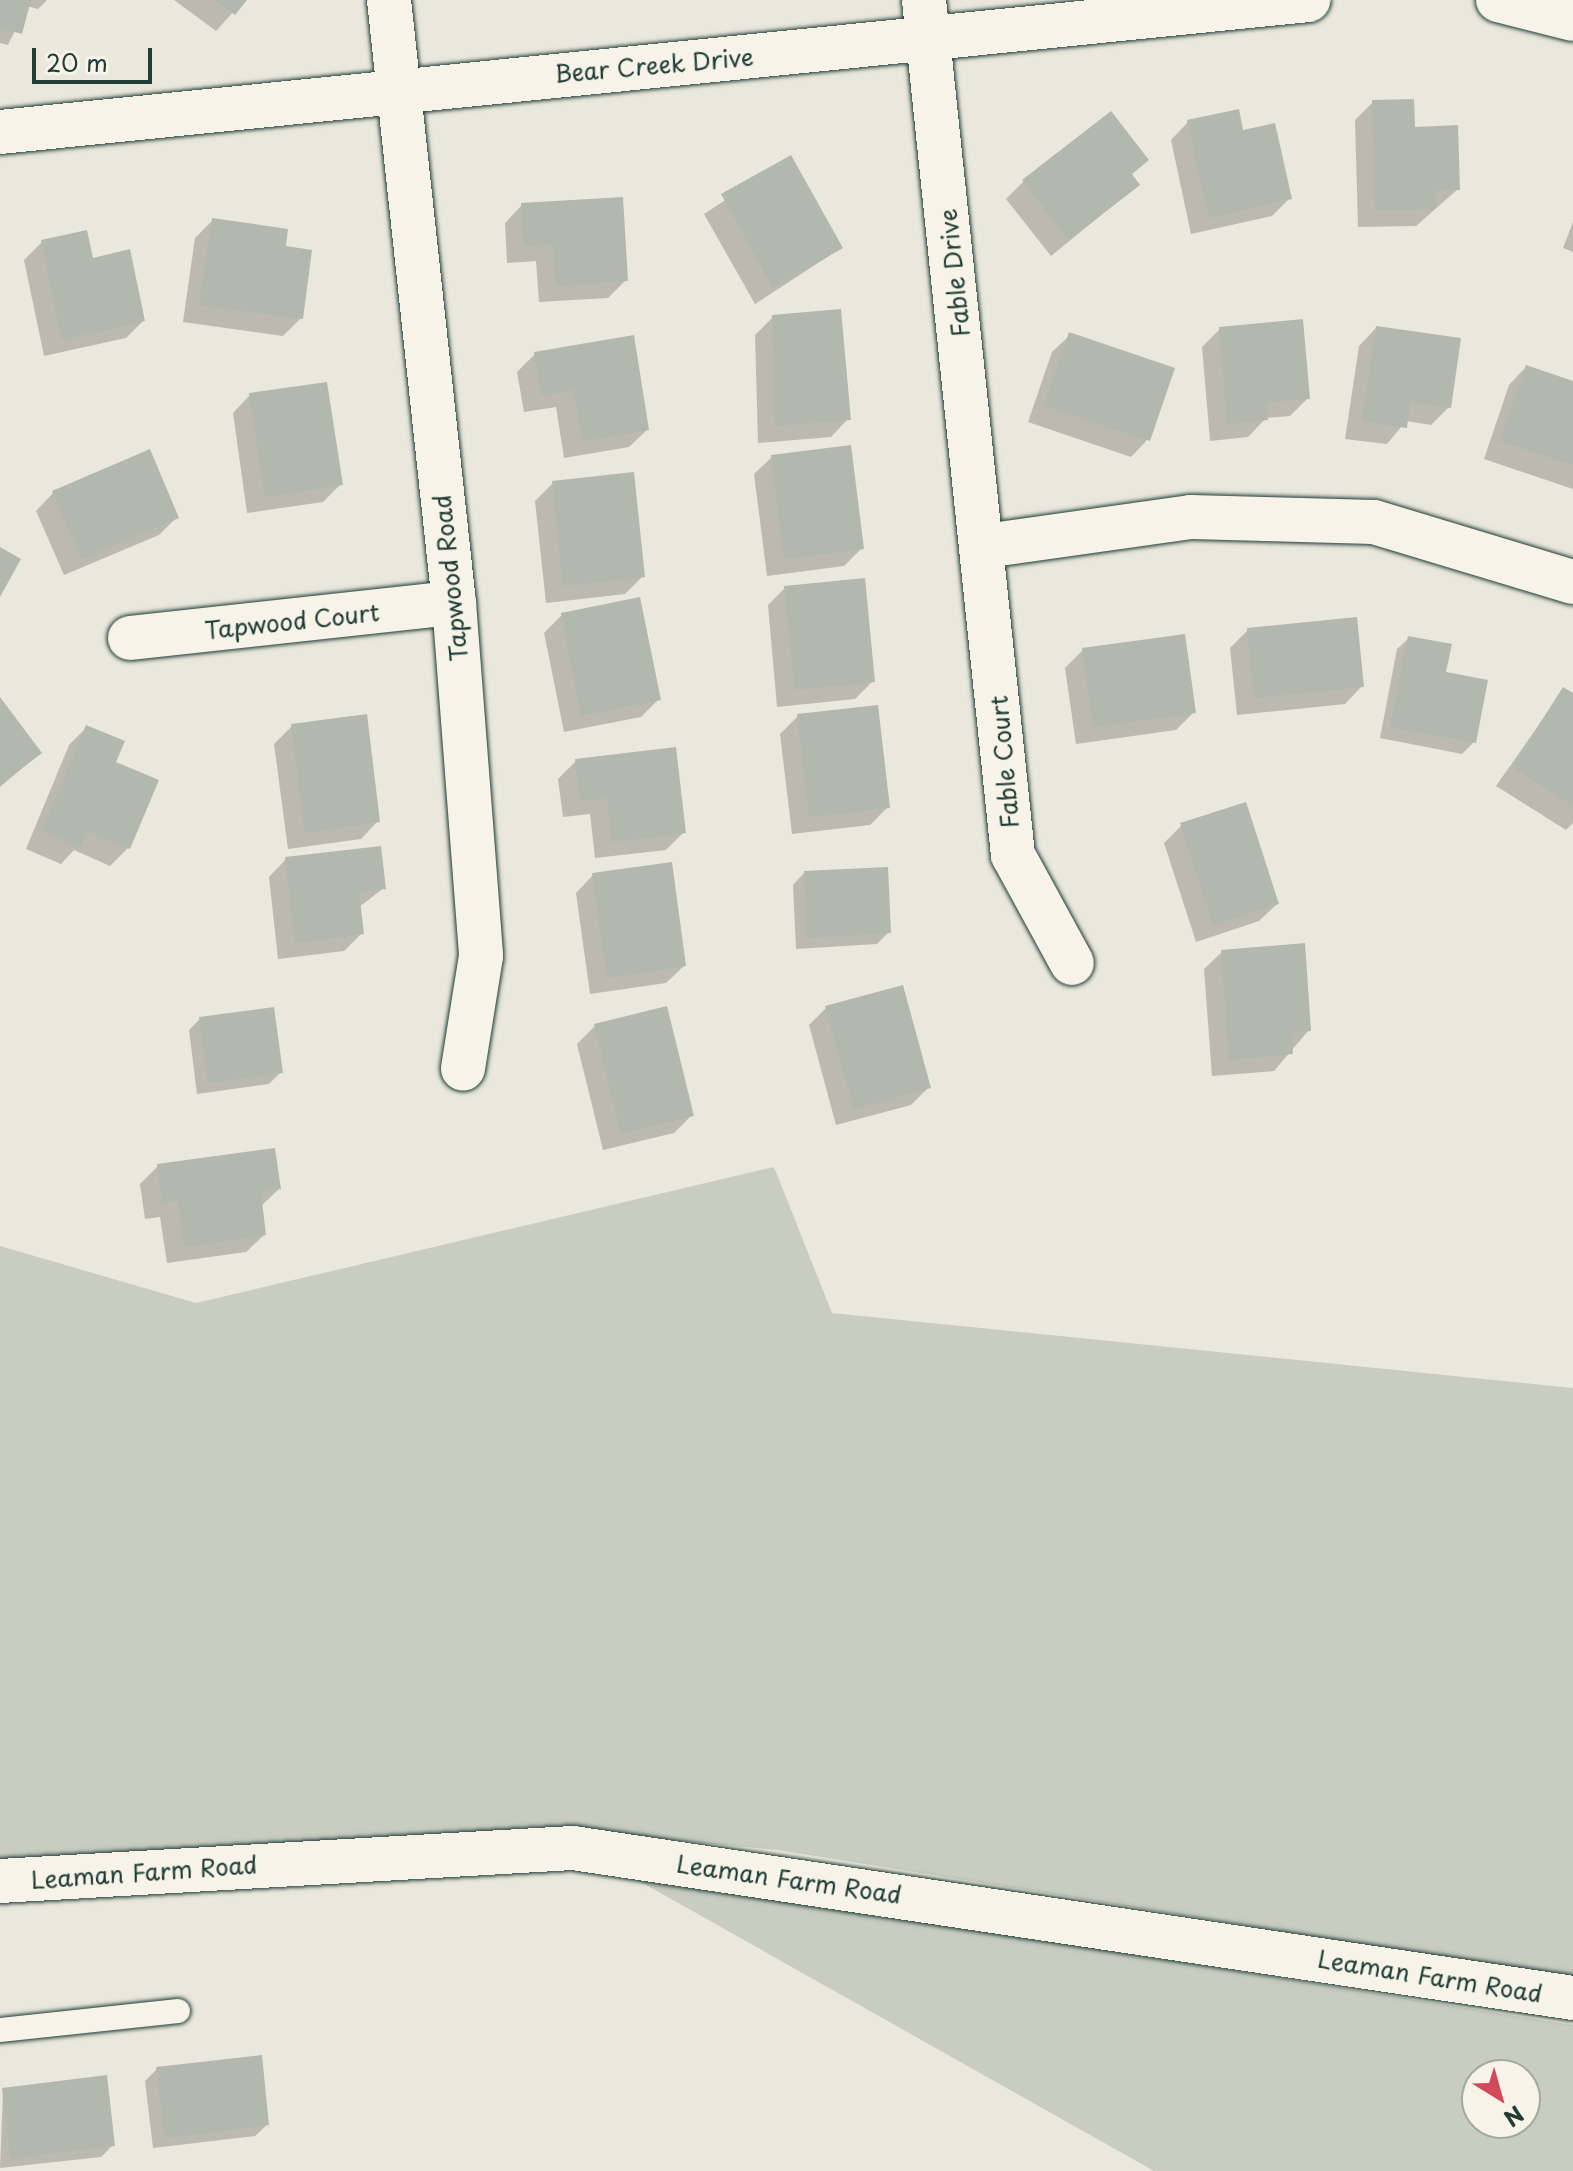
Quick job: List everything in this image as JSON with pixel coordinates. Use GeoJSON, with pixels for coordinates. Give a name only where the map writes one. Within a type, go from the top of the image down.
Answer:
{"type":"FeatureCollection","features":[{"type":"Feature","properties":{"kind":"street","name":"Tapwood Road"},"geometry":{"type":"LineString","coordinates":[[389,0],[454,603],[481,956],[463,1069]]}},
{"type":"Feature","properties":{"kind":"street","name":"Bear Creek Drive"},"geometry":{"type":"LineString","coordinates":[[0,132],[397,88],[926,20],[1308,0]]}},
{"type":"Feature","properties":{"kind":"street"},"geometry":{"type":"LineString","coordinates":[[1498,0],[1573,19]]}},
{"type":"Feature","properties":{"kind":"street","name":"Fable Drive"},"geometry":{"type":"LineString","coordinates":[[926,20],[985,546]]}},
{"type":"Feature","properties":{"kind":"street"},"geometry":{"type":"LineString","coordinates":[[985,546],[1191,517],[1374,522],[1573,582]]}},
{"type":"Feature","properties":{"kind":"street","name":"Fable Court"},"geometry":{"type":"LineString","coordinates":[[985,546],[1013,855],[1072,963]]}},
{"type":"Feature","properties":{"kind":"street","name":"Tapwood Court"},"geometry":{"type":"LineString","coordinates":[[130,638],[454,603]]}},
{"type":"Feature","properties":{"kind":"street","name":"Leaman Farm Road"},"geometry":{"type":"LineString","coordinates":[[0,1881],[573,1848],[1573,1998]]}},
{"type":"Feature","properties":{"kind":"lane"},"geometry":{"type":"LineString","coordinates":[[0,2030],[178,2011]]}},
{"type":"Feature","properties":{"kind":"shaded area"},"geometry":{"type":"Polygon","coordinates":[[[774,1167],[832,1313],[1573,1388],[1573,1978],[778,1850],[532,1827],[0,1883],[0,1246],[196,1303],[774,1167]]]}},
{"type":"Feature","properties":{"kind":"shaded area"},"geometry":{"type":"Polygon","coordinates":[[[625,1873],[1573,2025],[1573,2171],[1154,2171],[625,1873]]]}},
{"type":"Feature","properties":{"kind":"building"},"geometry":{"type":"Polygon","coordinates":[[[0,0],[31,0],[22,34],[0,28],[0,0]]]}},
{"type":"Feature","properties":{"kind":"building"},"geometry":{"type":"Polygon","coordinates":[[[215,0],[247,0],[235,15],[215,0]]]}},
{"type":"Feature","properties":{"kind":"building"},"geometry":{"type":"Polygon","coordinates":[[[1414,99],[1415,127],[1458,125],[1460,190],[1435,191],[1436,209],[1375,210],[1372,100],[1414,99]]]}},
{"type":"Feature","properties":{"kind":"building"},"geometry":{"type":"Polygon","coordinates":[[[1239,109],[1243,130],[1275,123],[1292,199],[1209,218],[1187,120],[1239,109]]]}},
{"type":"Feature","properties":{"kind":"building"},"geometry":{"type":"Polygon","coordinates":[[[1111,111],[1149,160],[1132,174],[1140,185],[1069,240],[1022,180],[1111,111]]]}},
{"type":"Feature","properties":{"kind":"building"},"geometry":{"type":"Polygon","coordinates":[[[791,155],[843,248],[773,288],[721,194],[791,155]]]}},
{"type":"Feature","properties":{"kind":"building"},"geometry":{"type":"Polygon","coordinates":[[[623,197],[628,281],[556,286],[553,244],[524,246],[521,203],[623,197]]]}},
{"type":"Feature","properties":{"kind":"building"},"geometry":{"type":"Polygon","coordinates":[[[212,218],[288,229],[286,246],[312,250],[303,319],[199,305],[212,218]]]}},
{"type":"Feature","properties":{"kind":"building"},"geometry":{"type":"Polygon","coordinates":[[[87,230],[93,258],[130,249],[145,321],[62,340],[41,240],[87,230]]]}},
{"type":"Feature","properties":{"kind":"building"},"geometry":{"type":"Polygon","coordinates":[[[841,309],[851,420],[775,426],[772,315],[841,309]]]}},
{"type":"Feature","properties":{"kind":"building"},"geometry":{"type":"Polygon","coordinates":[[[1303,319],[1310,399],[1267,402],[1268,420],[1227,424],[1219,327],[1303,319]]]}},
{"type":"Feature","properties":{"kind":"building"},"geometry":{"type":"Polygon","coordinates":[[[1376,326],[1461,338],[1451,408],[1410,402],[1407,428],[1362,421],[1376,326]]]}},
{"type":"Feature","properties":{"kind":"building"},"geometry":{"type":"Polygon","coordinates":[[[1069,332],[1175,368],[1150,441],[1044,405],[1069,332]]]}},
{"type":"Feature","properties":{"kind":"building"},"geometry":{"type":"Polygon","coordinates":[[[634,335],[649,430],[582,441],[573,390],[542,396],[534,352],[634,335]]]}},
{"type":"Feature","properties":{"kind":"building"},"geometry":{"type":"Polygon","coordinates":[[[1526,365],[1573,381],[1573,465],[1500,441],[1526,365]]]}},
{"type":"Feature","properties":{"kind":"building"},"geometry":{"type":"Polygon","coordinates":[[[327,382],[343,485],[265,497],[249,393],[327,382]]]}},
{"type":"Feature","properties":{"kind":"building"},"geometry":{"type":"Polygon","coordinates":[[[851,445],[864,549],[784,559],[771,455],[851,445]]]}},
{"type":"Feature","properties":{"kind":"building"},"geometry":{"type":"Polygon","coordinates":[[[150,449],[179,518],[81,559],[52,491],[150,449]]]}},
{"type":"Feature","properties":{"kind":"building"},"geometry":{"type":"Polygon","coordinates":[[[634,472],[645,577],[563,586],[552,481],[634,472]]]}},
{"type":"Feature","properties":{"kind":"building"},"geometry":{"type":"Polygon","coordinates":[[[0,547],[21,559],[0,597],[0,547]]]}},
{"type":"Feature","properties":{"kind":"building"},"geometry":{"type":"Polygon","coordinates":[[[865,578],[875,682],[795,690],[784,586],[865,578]]]}},
{"type":"Feature","properties":{"kind":"building"},"geometry":{"type":"Polygon","coordinates":[[[640,597],[661,700],[581,716],[561,613],[640,597]]]}},
{"type":"Feature","properties":{"kind":"building"},"geometry":{"type":"Polygon","coordinates":[[[1357,617],[1364,687],[1254,698],[1247,628],[1357,617]]]}},
{"type":"Feature","properties":{"kind":"building"},"geometry":{"type":"Polygon","coordinates":[[[1185,634],[1196,713],[1093,727],[1082,648],[1185,634]]]}},
{"type":"Feature","properties":{"kind":"building"},"geometry":{"type":"Polygon","coordinates":[[[1408,636],[1452,644],[1446,672],[1488,680],[1476,743],[1390,727],[1408,636]]]}},
{"type":"Feature","properties":{"kind":"building"},"geometry":{"type":"Polygon","coordinates":[[[1563,687],[1573,693],[1573,806],[1512,767],[1563,687]]]}},
{"type":"Feature","properties":{"kind":"building"},"geometry":{"type":"Polygon","coordinates":[[[0,697],[42,753],[0,785],[0,697]]]}},
{"type":"Feature","properties":{"kind":"building"},"geometry":{"type":"Polygon","coordinates":[[[878,705],[890,808],[809,817],[797,714],[878,705]]]}},
{"type":"Feature","properties":{"kind":"building"},"geometry":{"type":"Polygon","coordinates":[[[367,714],[380,822],[305,833],[291,724],[367,714]]]}},
{"type":"Feature","properties":{"kind":"building"},"geometry":{"type":"Polygon","coordinates":[[[86,725],[125,741],[116,762],[159,780],[130,849],[87,831],[80,847],[42,831],[86,725]]]}},
{"type":"Feature","properties":{"kind":"building"},"geometry":{"type":"Polygon","coordinates":[[[676,747],[686,833],[612,842],[607,798],[580,801],[575,759],[676,747]]]}},
{"type":"Feature","properties":{"kind":"building"},"geometry":{"type":"Polygon","coordinates":[[[1246,802],[1279,904],[1213,925],[1180,823],[1246,802]]]}},
{"type":"Feature","properties":{"kind":"building"},"geometry":{"type":"Polygon","coordinates":[[[381,846],[386,889],[359,892],[364,934],[295,943],[285,857],[381,846]]]}},
{"type":"Feature","properties":{"kind":"building"},"geometry":{"type":"Polygon","coordinates":[[[672,862],[686,966],[607,978],[592,873],[672,862]]]}},
{"type":"Feature","properties":{"kind":"building"},"geometry":{"type":"Polygon","coordinates":[[[888,867],[891,933],[807,938],[804,871],[888,867]]]}},
{"type":"Feature","properties":{"kind":"building"},"geometry":{"type":"Polygon","coordinates":[[[1305,943],[1311,1031],[1292,1033],[1293,1054],[1229,1060],[1221,950],[1305,943]]]}},
{"type":"Feature","properties":{"kind":"building"},"geometry":{"type":"Polygon","coordinates":[[[903,985],[931,1088],[854,1109],[825,1006],[903,985]]]}},
{"type":"Feature","properties":{"kind":"building"},"geometry":{"type":"Polygon","coordinates":[[[667,1006],[694,1116],[621,1133],[594,1024],[667,1006]]]}},
{"type":"Feature","properties":{"kind":"building"},"geometry":{"type":"Polygon","coordinates":[[[274,1007],[283,1073],[208,1083],[199,1017],[274,1007]]]}},
{"type":"Feature","properties":{"kind":"building"},"geometry":{"type":"Polygon","coordinates":[[[275,1148],[281,1189],[261,1192],[266,1235],[184,1247],[178,1200],[162,1203],[157,1164],[275,1148]]]}},
{"type":"Feature","properties":{"kind":"building"},"geometry":{"type":"Polygon","coordinates":[[[262,2055],[269,2125],[165,2138],[156,2067],[262,2055]]]}},
{"type":"Feature","properties":{"kind":"building"},"geometry":{"type":"Polygon","coordinates":[[[107,2075],[115,2146],[10,2158],[2,2088],[107,2075]]]}}]}
